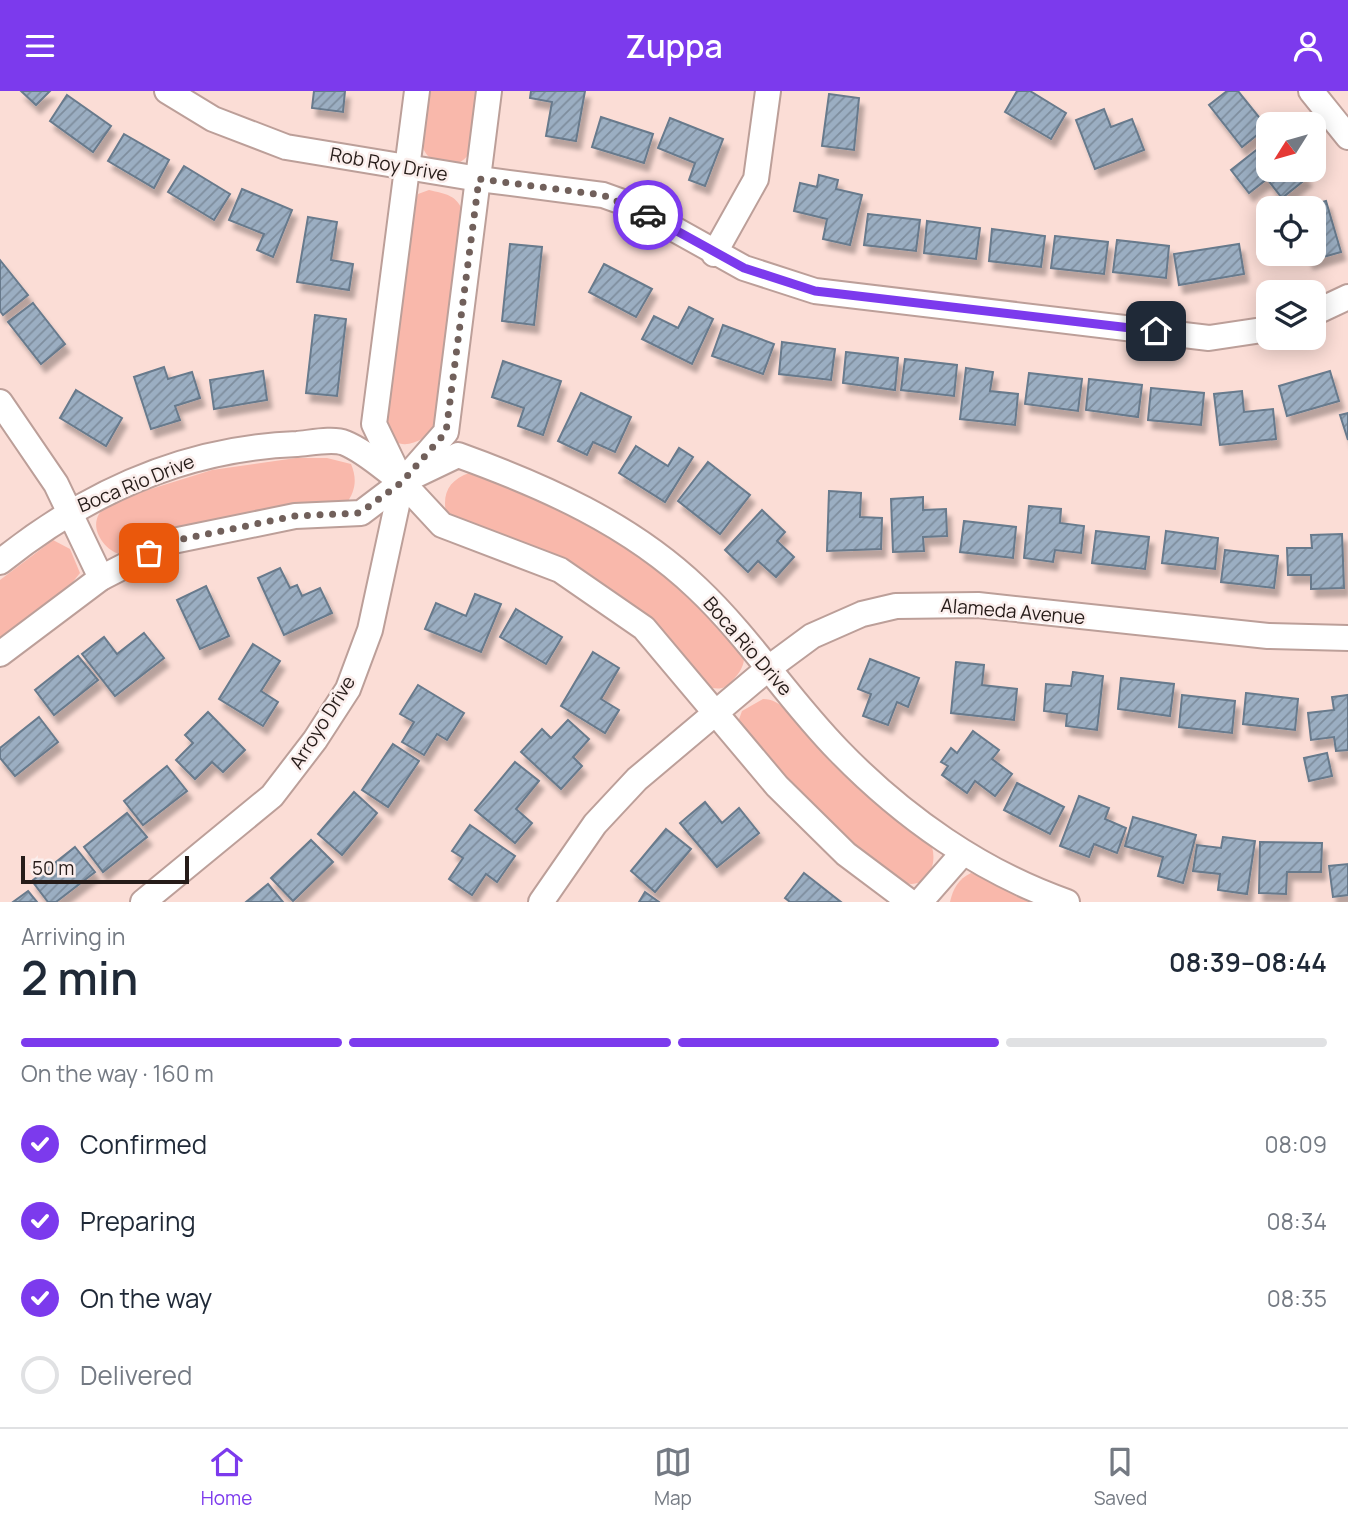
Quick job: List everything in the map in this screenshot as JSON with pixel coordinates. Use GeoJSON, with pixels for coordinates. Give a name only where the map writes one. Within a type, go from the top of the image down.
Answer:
{"type":"FeatureCollection","features":[{"type":"Feature","properties":{"kind":"street","name":"Rob Roy Drive"},"geometry":{"type":"LineString","coordinates":[[167,91],[213,119],[286,147],[479,179],[603,195],[631,205],[714,254],[781,282],[815,291],[1209,338],[1256,331]]}},
{"type":"Feature","properties":{"kind":"street"},"geometry":{"type":"LineString","coordinates":[[402,482],[374,424],[417,91]]}},
{"type":"Feature","properties":{"kind":"street","name":"Arroyo Drive"},"geometry":{"type":"LineString","coordinates":[[143,902],[272,796],[315,740],[348,689],[370,630],[402,482],[446,432],[489,91]]}},
{"type":"Feature","properties":{"kind":"street"},"geometry":{"type":"LineString","coordinates":[[714,254],[756,179],[768,91]]}},
{"type":"Feature","properties":{"kind":"street"},"geometry":{"type":"LineString","coordinates":[[1311,91],[1348,137]]}},
{"type":"Feature","properties":{"kind":"street"},"geometry":{"type":"LineString","coordinates":[[1326,307],[1348,297]]}},
{"type":"Feature","properties":{"kind":"street"},"geometry":{"type":"LineString","coordinates":[[0,402],[56,484],[101,578]]}},
{"type":"Feature","properties":{"kind":"street","name":"Boca Rio Drive"},"geometry":{"type":"LineString","coordinates":[[0,562],[69,511],[125,484],[202,456],[274,445],[344,442],[402,482],[442,525],[560,570],[644,628],[777,786],[846,854],[910,902]]}},
{"type":"Feature","properties":{"kind":"street","name":"Boca Rio Drive"},"geometry":{"type":"LineString","coordinates":[[0,654],[101,578],[173,541],[295,516],[360,513],[402,482],[458,456],[526,479],[647,546],[704,595],[770,667],[840,752],[962,854],[1042,893],[1067,902]]}},
{"type":"Feature","properties":{"kind":"street","name":"Alameda Avenue"},"geometry":{"type":"LineString","coordinates":[[541,902],[588,834],[637,779],[770,667],[812,636],[840,622],[895,606],[978,605],[1268,636],[1348,638]]}},
{"type":"Feature","properties":{"kind":"street"},"geometry":{"type":"LineString","coordinates":[[920,902],[962,854]]}},
{"type":"Feature","properties":{"kind":"shaded area"},"geometry":{"type":"Polygon","coordinates":[[[427,91],[479,91],[474,141],[468,155],[458,163],[448,165],[433,160],[422,145],[421,124],[427,91]]]}},
{"type":"Feature","properties":{"kind":"shaded area"},"geometry":{"type":"Polygon","coordinates":[[[429,190],[454,199],[463,212],[436,426],[426,436],[405,444],[393,440],[388,433],[383,410],[414,206],[418,194],[429,190]]]}},
{"type":"Feature","properties":{"kind":"shaded area"},"geometry":{"type":"Polygon","coordinates":[[[296,458],[327,458],[351,464],[354,484],[346,504],[123,555],[106,546],[98,534],[96,527],[99,514],[106,506],[122,498],[212,470],[296,458]]]}},
{"type":"Feature","properties":{"kind":"shaded area"},"geometry":{"type":"Polygon","coordinates":[[[469,473],[560,508],[603,532],[665,575],[738,643],[744,659],[737,676],[724,687],[711,688],[639,618],[446,513],[445,499],[449,488],[457,479],[469,473]]]}},
{"type":"Feature","properties":{"kind":"shaded area"},"geometry":{"type":"Polygon","coordinates":[[[53,540],[70,549],[80,573],[68,588],[0,642],[0,580],[53,540]]]}},
{"type":"Feature","properties":{"kind":"shaded area"},"geometry":{"type":"Polygon","coordinates":[[[763,699],[781,706],[849,778],[932,847],[933,862],[923,880],[910,884],[902,882],[814,815],[738,722],[742,711],[763,699]]]}},
{"type":"Feature","properties":{"kind":"shaded area"},"geometry":{"type":"Polygon","coordinates":[[[971,873],[1041,902],[950,902],[957,885],[971,873]]]}},
{"type":"Feature","properties":{"kind":"building"},"geometry":{"type":"Polygon","coordinates":[[[21,91],[50,91],[36,105],[21,91]]]}},
{"type":"Feature","properties":{"kind":"building"},"geometry":{"type":"Polygon","coordinates":[[[314,91],[345,91],[343,112],[312,108],[314,91]]]}},
{"type":"Feature","properties":{"kind":"building"},"geometry":{"type":"Polygon","coordinates":[[[531,91],[585,91],[576,141],[546,136],[552,102],[530,98],[531,91]]]}},
{"type":"Feature","properties":{"kind":"building"},"geometry":{"type":"Polygon","coordinates":[[[1017,91],[1030,91],[1066,113],[1051,139],[1005,112],[1017,91]]]}},
{"type":"Feature","properties":{"kind":"building"},"geometry":{"type":"Polygon","coordinates":[[[1227,91],[1238,91],[1256,113],[1256,136],[1242,147],[1209,105],[1227,91]]]}},
{"type":"Feature","properties":{"kind":"building"},"geometry":{"type":"Polygon","coordinates":[[[829,94],[859,98],[854,150],[822,146],[829,94]]]}},
{"type":"Feature","properties":{"kind":"building"},"geometry":{"type":"Polygon","coordinates":[[[67,95],[111,126],[93,152],[50,121],[67,95]]]}},
{"type":"Feature","properties":{"kind":"building"},"geometry":{"type":"Polygon","coordinates":[[[1104,109],[1111,127],[1132,119],[1144,150],[1095,169],[1076,120],[1104,109]]]}},
{"type":"Feature","properties":{"kind":"building"},"geometry":{"type":"Polygon","coordinates":[[[601,117],[653,134],[644,163],[592,147],[601,117]]]}},
{"type":"Feature","properties":{"kind":"building"},"geometry":{"type":"Polygon","coordinates":[[[670,118],[723,139],[705,186],[689,180],[695,163],[658,148],[670,118]]]}},
{"type":"Feature","properties":{"kind":"building"},"geometry":{"type":"Polygon","coordinates":[[[124,134],[169,160],[154,188],[108,161],[124,134]]]}},
{"type":"Feature","properties":{"kind":"building"},"geometry":{"type":"Polygon","coordinates":[[[1256,150],[1256,182],[1263,182],[1249,193],[1231,170],[1256,150]]]}},
{"type":"Feature","properties":{"kind":"building"},"geometry":{"type":"Polygon","coordinates":[[[184,166],[230,194],[214,220],[168,192],[184,166]]]}},
{"type":"Feature","properties":{"kind":"building"},"geometry":{"type":"Polygon","coordinates":[[[819,175],[838,180],[836,189],[862,195],[850,245],[823,239],[827,219],[794,211],[800,183],[817,187],[819,175]]]}},
{"type":"Feature","properties":{"kind":"building"},"geometry":{"type":"Polygon","coordinates":[[[1269,182],[1302,182],[1284,196],[1280,196],[1269,182]]]}},
{"type":"Feature","properties":{"kind":"building"},"geometry":{"type":"Polygon","coordinates":[[[242,189],[292,210],[273,257],[257,250],[264,234],[229,220],[242,189]]]}},
{"type":"Feature","properties":{"kind":"building"},"geometry":{"type":"Polygon","coordinates":[[[1326,201],[1341,252],[1326,256],[1326,201]]]}},
{"type":"Feature","properties":{"kind":"building"},"geometry":{"type":"Polygon","coordinates":[[[868,214],[920,220],[916,251],[864,245],[868,214]]]}},
{"type":"Feature","properties":{"kind":"building"},"geometry":{"type":"Polygon","coordinates":[[[308,217],[337,222],[331,260],[353,264],[349,290],[297,282],[308,217]]]}},
{"type":"Feature","properties":{"kind":"building"},"geometry":{"type":"Polygon","coordinates":[[[927,221],[980,228],[976,259],[924,253],[927,221]]]}},
{"type":"Feature","properties":{"kind":"building"},"geometry":{"type":"Polygon","coordinates":[[[992,229],[1045,236],[1041,267],[989,261],[992,229]]]}},
{"type":"Feature","properties":{"kind":"building"},"geometry":{"type":"Polygon","coordinates":[[[1055,236],[1108,242],[1104,274],[1051,268],[1055,236]]]}},
{"type":"Feature","properties":{"kind":"building"},"geometry":{"type":"Polygon","coordinates":[[[1117,240],[1169,246],[1166,278],[1113,272],[1117,240]]]}},
{"type":"Feature","properties":{"kind":"building"},"geometry":{"type":"Polygon","coordinates":[[[510,244],[542,247],[534,325],[502,321],[510,244]]]}},
{"type":"Feature","properties":{"kind":"building"},"geometry":{"type":"Polygon","coordinates":[[[1239,244],[1244,274],[1179,285],[1174,254],[1239,244]]]}},
{"type":"Feature","properties":{"kind":"building"},"geometry":{"type":"Polygon","coordinates":[[[0,260],[28,295],[3,315],[0,311],[0,260]]]}},
{"type":"Feature","properties":{"kind":"building"},"geometry":{"type":"Polygon","coordinates":[[[604,264],[652,289],[636,317],[589,292],[604,264]]]}},
{"type":"Feature","properties":{"kind":"building"},"geometry":{"type":"Polygon","coordinates":[[[33,303],[65,344],[41,364],[8,322],[33,303]]]}},
{"type":"Feature","properties":{"kind":"building"},"geometry":{"type":"Polygon","coordinates":[[[689,307],[713,319],[692,364],[642,339],[654,316],[678,328],[689,307]]]}},
{"type":"Feature","properties":{"kind":"building"},"geometry":{"type":"Polygon","coordinates":[[[315,315],[346,319],[337,396],[306,393],[315,315]]]}},
{"type":"Feature","properties":{"kind":"building"},"geometry":{"type":"Polygon","coordinates":[[[723,325],[774,344],[763,374],[712,356],[723,325]]]}},
{"type":"Feature","properties":{"kind":"building"},"geometry":{"type":"Polygon","coordinates":[[[782,342],[835,349],[831,380],[779,374],[782,342]]]}},
{"type":"Feature","properties":{"kind":"building"},"geometry":{"type":"Polygon","coordinates":[[[846,352],[898,358],[895,390],[843,383],[846,352]]]}},
{"type":"Feature","properties":{"kind":"building"},"geometry":{"type":"Polygon","coordinates":[[[905,359],[957,365],[954,396],[901,390],[905,359]]]}},
{"type":"Feature","properties":{"kind":"building"},"geometry":{"type":"Polygon","coordinates":[[[503,361],[561,381],[543,435],[518,426],[524,408],[492,397],[503,361]]]}},
{"type":"Feature","properties":{"kind":"building"},"geometry":{"type":"Polygon","coordinates":[[[164,367],[168,379],[192,372],[200,398],[175,406],[180,420],[151,429],[134,377],[164,367]]]}},
{"type":"Feature","properties":{"kind":"building"},"geometry":{"type":"Polygon","coordinates":[[[966,368],[993,372],[990,391],[1018,394],[1015,425],[960,419],[966,368]]]}},
{"type":"Feature","properties":{"kind":"building"},"geometry":{"type":"Polygon","coordinates":[[[263,371],[267,400],[214,409],[210,380],[263,371]]]}},
{"type":"Feature","properties":{"kind":"building"},"geometry":{"type":"Polygon","coordinates":[[[1330,371],[1339,401],[1287,416],[1279,386],[1330,371]]]}},
{"type":"Feature","properties":{"kind":"building"},"geometry":{"type":"Polygon","coordinates":[[[1029,373],[1082,379],[1078,411],[1025,404],[1029,373]]]}},
{"type":"Feature","properties":{"kind":"building"},"geometry":{"type":"Polygon","coordinates":[[[1089,379],[1142,385],[1138,417],[1086,410],[1089,379]]]}},
{"type":"Feature","properties":{"kind":"building"},"geometry":{"type":"Polygon","coordinates":[[[1151,388],[1204,393],[1201,425],[1148,420],[1151,388]]]}},
{"type":"Feature","properties":{"kind":"building"},"geometry":{"type":"Polygon","coordinates":[[[76,390],[122,418],[106,446],[60,418],[76,390]]]}},
{"type":"Feature","properties":{"kind":"building"},"geometry":{"type":"Polygon","coordinates":[[[1242,391],[1244,412],[1273,409],[1276,439],[1220,445],[1214,394],[1242,391]]]}},
{"type":"Feature","properties":{"kind":"building"},"geometry":{"type":"Polygon","coordinates":[[[581,393],[631,417],[615,452],[593,442],[587,455],[558,441],[581,393]]]}},
{"type":"Feature","properties":{"kind":"building"},"geometry":{"type":"Polygon","coordinates":[[[1348,413],[1348,440],[1340,415],[1348,413]]]}},
{"type":"Feature","properties":{"kind":"building"},"geometry":{"type":"Polygon","coordinates":[[[636,446],[668,466],[679,448],[693,457],[665,502],[619,473],[636,446]]]}},
{"type":"Feature","properties":{"kind":"building"},"geometry":{"type":"Polygon","coordinates":[[[708,462],[750,495],[720,534],[678,501],[708,462]]]}},
{"type":"Feature","properties":{"kind":"building"},"geometry":{"type":"Polygon","coordinates":[[[829,491],[861,493],[860,517],[882,518],[881,549],[827,551],[829,491]]]}},
{"type":"Feature","properties":{"kind":"building"},"geometry":{"type":"Polygon","coordinates":[[[923,497],[923,510],[946,509],[947,536],[923,537],[924,551],[893,552],[891,499],[923,497]]]}},
{"type":"Feature","properties":{"kind":"building"},"geometry":{"type":"Polygon","coordinates":[[[1029,506],[1061,509],[1060,523],[1084,526],[1081,553],[1055,550],[1053,562],[1024,558],[1029,506]]]}},
{"type":"Feature","properties":{"kind":"building"},"geometry":{"type":"Polygon","coordinates":[[[762,510],[785,532],[777,541],[794,557],[776,577],[758,561],[748,572],[725,550],[762,510]]]}},
{"type":"Feature","properties":{"kind":"building"},"geometry":{"type":"Polygon","coordinates":[[[964,521],[1016,527],[1013,558],[960,552],[964,521]]]}},
{"type":"Feature","properties":{"kind":"building"},"geometry":{"type":"Polygon","coordinates":[[[1096,531],[1149,537],[1145,569],[1092,563],[1096,531]]]}},
{"type":"Feature","properties":{"kind":"building"},"geometry":{"type":"Polygon","coordinates":[[[1166,531],[1218,538],[1215,569],[1162,563],[1166,531]]]}},
{"type":"Feature","properties":{"kind":"building"},"geometry":{"type":"Polygon","coordinates":[[[1342,534],[1344,588],[1311,589],[1311,575],[1288,575],[1287,548],[1312,548],[1311,535],[1342,534]]]}},
{"type":"Feature","properties":{"kind":"building"},"geometry":{"type":"Polygon","coordinates":[[[1225,550],[1278,556],[1274,588],[1221,582],[1225,550]]]}},
{"type":"Feature","properties":{"kind":"building"},"geometry":{"type":"Polygon","coordinates":[[[280,568],[290,588],[297,585],[302,596],[320,588],[332,613],[284,635],[258,578],[280,568]]]}},
{"type":"Feature","properties":{"kind":"building"},"geometry":{"type":"Polygon","coordinates":[[[206,586],[229,636],[200,649],[177,600],[206,586]]]}},
{"type":"Feature","properties":{"kind":"building"},"geometry":{"type":"Polygon","coordinates":[[[475,594],[501,604],[481,652],[425,629],[436,603],[466,616],[475,594]]]}},
{"type":"Feature","properties":{"kind":"building"},"geometry":{"type":"Polygon","coordinates":[[[516,609],[562,637],[546,664],[500,637],[516,609]]]}},
{"type":"Feature","properties":{"kind":"building"},"geometry":{"type":"Polygon","coordinates":[[[144,633],[164,658],[115,696],[82,654],[104,637],[117,654],[144,633]]]}},
{"type":"Feature","properties":{"kind":"building"},"geometry":{"type":"Polygon","coordinates":[[[253,644],[280,661],[261,691],[278,702],[263,726],[219,699],[253,644]]]}},
{"type":"Feature","properties":{"kind":"building"},"geometry":{"type":"Polygon","coordinates":[[[593,652],[619,668],[601,699],[619,710],[605,733],[561,706],[593,652]]]}},
{"type":"Feature","properties":{"kind":"building"},"geometry":{"type":"Polygon","coordinates":[[[78,656],[98,680],[54,715],[35,690],[78,656]]]}},
{"type":"Feature","properties":{"kind":"building"},"geometry":{"type":"Polygon","coordinates":[[[870,659],[919,678],[908,707],[897,702],[888,725],[863,716],[871,694],[858,689],[870,659]]]}},
{"type":"Feature","properties":{"kind":"building"},"geometry":{"type":"Polygon","coordinates":[[[956,662],[984,665],[982,685],[1017,689],[1014,720],[951,713],[956,662]]]}},
{"type":"Feature","properties":{"kind":"building"},"geometry":{"type":"Polygon","coordinates":[[[1073,672],[1103,676],[1097,730],[1066,726],[1067,714],[1044,711],[1046,684],[1071,686],[1073,672]]]}},
{"type":"Feature","properties":{"kind":"building"},"geometry":{"type":"Polygon","coordinates":[[[1121,678],[1174,684],[1170,716],[1118,709],[1121,678]]]}},
{"type":"Feature","properties":{"kind":"building"},"geometry":{"type":"Polygon","coordinates":[[[418,685],[464,713],[447,740],[437,734],[424,755],[402,742],[414,722],[400,714],[418,685]]]}},
{"type":"Feature","properties":{"kind":"building"},"geometry":{"type":"Polygon","coordinates":[[[1246,693],[1298,699],[1295,730],[1243,724],[1246,693]]]}},
{"type":"Feature","properties":{"kind":"building"},"geometry":{"type":"Polygon","coordinates":[[[1182,695],[1235,701],[1232,733],[1179,727],[1182,695]]]}},
{"type":"Feature","properties":{"kind":"building"},"geometry":{"type":"Polygon","coordinates":[[[1348,695],[1348,750],[1336,751],[1334,737],[1311,740],[1308,713],[1334,710],[1332,697],[1348,695]]]}},
{"type":"Feature","properties":{"kind":"building"},"geometry":{"type":"Polygon","coordinates":[[[208,712],[245,750],[223,772],[212,762],[195,779],[176,760],[193,743],[185,735],[208,712]]]}},
{"type":"Feature","properties":{"kind":"building"},"geometry":{"type":"Polygon","coordinates":[[[39,717],[58,742],[15,776],[0,758],[0,748],[39,717]]]}},
{"type":"Feature","properties":{"kind":"building"},"geometry":{"type":"Polygon","coordinates":[[[568,720],[589,739],[573,757],[582,766],[561,789],[521,752],[542,729],[551,738],[568,720]]]}},
{"type":"Feature","properties":{"kind":"building"},"geometry":{"type":"Polygon","coordinates":[[[973,731],[999,750],[992,759],[1012,774],[995,796],[975,781],[967,793],[942,775],[948,766],[941,762],[951,748],[957,753],[973,731]]]}},
{"type":"Feature","properties":{"kind":"building"},"geometry":{"type":"Polygon","coordinates":[[[393,744],[419,761],[388,807],[362,790],[393,744]]]}},
{"type":"Feature","properties":{"kind":"building"},"geometry":{"type":"Polygon","coordinates":[[[1327,753],[1332,776],[1309,781],[1304,758],[1327,753]]]}},
{"type":"Feature","properties":{"kind":"building"},"geometry":{"type":"Polygon","coordinates":[[[515,762],[539,781],[516,809],[532,823],[515,843],[475,810],[515,762]]]}},
{"type":"Feature","properties":{"kind":"building"},"geometry":{"type":"Polygon","coordinates":[[[167,766],[187,791],[143,825],[124,801],[167,766]]]}},
{"type":"Feature","properties":{"kind":"building"},"geometry":{"type":"Polygon","coordinates":[[[1017,783],[1064,807],[1050,834],[1004,810],[1017,783]]]}},
{"type":"Feature","properties":{"kind":"building"},"geometry":{"type":"Polygon","coordinates":[[[354,792],[377,813],[342,855],[318,834],[354,792]]]}},
{"type":"Feature","properties":{"kind":"building"},"geometry":{"type":"Polygon","coordinates":[[[1079,796],[1109,808],[1105,819],[1126,828],[1117,853],[1094,844],[1089,857],[1060,846],[1079,796]]]}},
{"type":"Feature","properties":{"kind":"building"},"geometry":{"type":"Polygon","coordinates":[[[705,802],[722,823],[739,808],[759,833],[717,867],[680,823],[705,802]]]}},
{"type":"Feature","properties":{"kind":"building"},"geometry":{"type":"Polygon","coordinates":[[[127,813],[147,837],[103,872],[84,847],[127,813]]]}},
{"type":"Feature","properties":{"kind":"building"},"geometry":{"type":"Polygon","coordinates":[[[1133,817],[1196,835],[1183,883],[1158,876],[1163,857],[1125,846],[1133,817]]]}},
{"type":"Feature","properties":{"kind":"building"},"geometry":{"type":"Polygon","coordinates":[[[470,825],[515,856],[497,882],[486,874],[472,895],[449,879],[463,858],[452,851],[470,825]]]}},
{"type":"Feature","properties":{"kind":"building"},"geometry":{"type":"Polygon","coordinates":[[[666,829],[691,849],[655,892],[631,871],[666,829]]]}},
{"type":"Feature","properties":{"kind":"building"},"geometry":{"type":"Polygon","coordinates":[[[1223,837],[1255,841],[1247,894],[1218,890],[1220,874],[1193,871],[1197,845],[1221,848],[1223,837]]]}},
{"type":"Feature","properties":{"kind":"building"},"geometry":{"type":"Polygon","coordinates":[[[311,840],[333,862],[293,901],[271,878],[311,840]]]}},
{"type":"Feature","properties":{"kind":"building"},"geometry":{"type":"Polygon","coordinates":[[[1260,842],[1322,843],[1321,872],[1287,872],[1286,894],[1259,893],[1260,842]]]}},
{"type":"Feature","properties":{"kind":"building"},"geometry":{"type":"Polygon","coordinates":[[[75,847],[95,872],[56,902],[48,902],[32,881],[75,847]]]}},
{"type":"Feature","properties":{"kind":"building"},"geometry":{"type":"Polygon","coordinates":[[[1348,864],[1348,895],[1333,897],[1329,866],[1348,864]]]}},
{"type":"Feature","properties":{"kind":"building"},"geometry":{"type":"Polygon","coordinates":[[[804,873],[841,902],[790,902],[785,898],[804,873]]]}},
{"type":"Feature","properties":{"kind":"building"},"geometry":{"type":"Polygon","coordinates":[[[268,884],[283,902],[246,902],[268,884]]]}},
{"type":"Feature","properties":{"kind":"building"},"geometry":{"type":"Polygon","coordinates":[[[28,891],[37,902],[13,902],[28,891]]]}},
{"type":"Feature","properties":{"kind":"building"},"geometry":{"type":"Polygon","coordinates":[[[645,892],[659,902],[639,902],[645,892]]]}},
{"type":"Feature","properties":{"kind":"way so far"},"geometry":{"type":"LineString","coordinates":[[149,553],[173,541],[295,516],[360,513],[402,482],[446,432],[479,179],[603,195],[631,205],[648,215]]}},
{"type":"Feature","properties":{"kind":"route"},"geometry":{"type":"LineString","coordinates":[[648,215],[714,254],[744,268],[815,291],[1156,331]]}}]}
